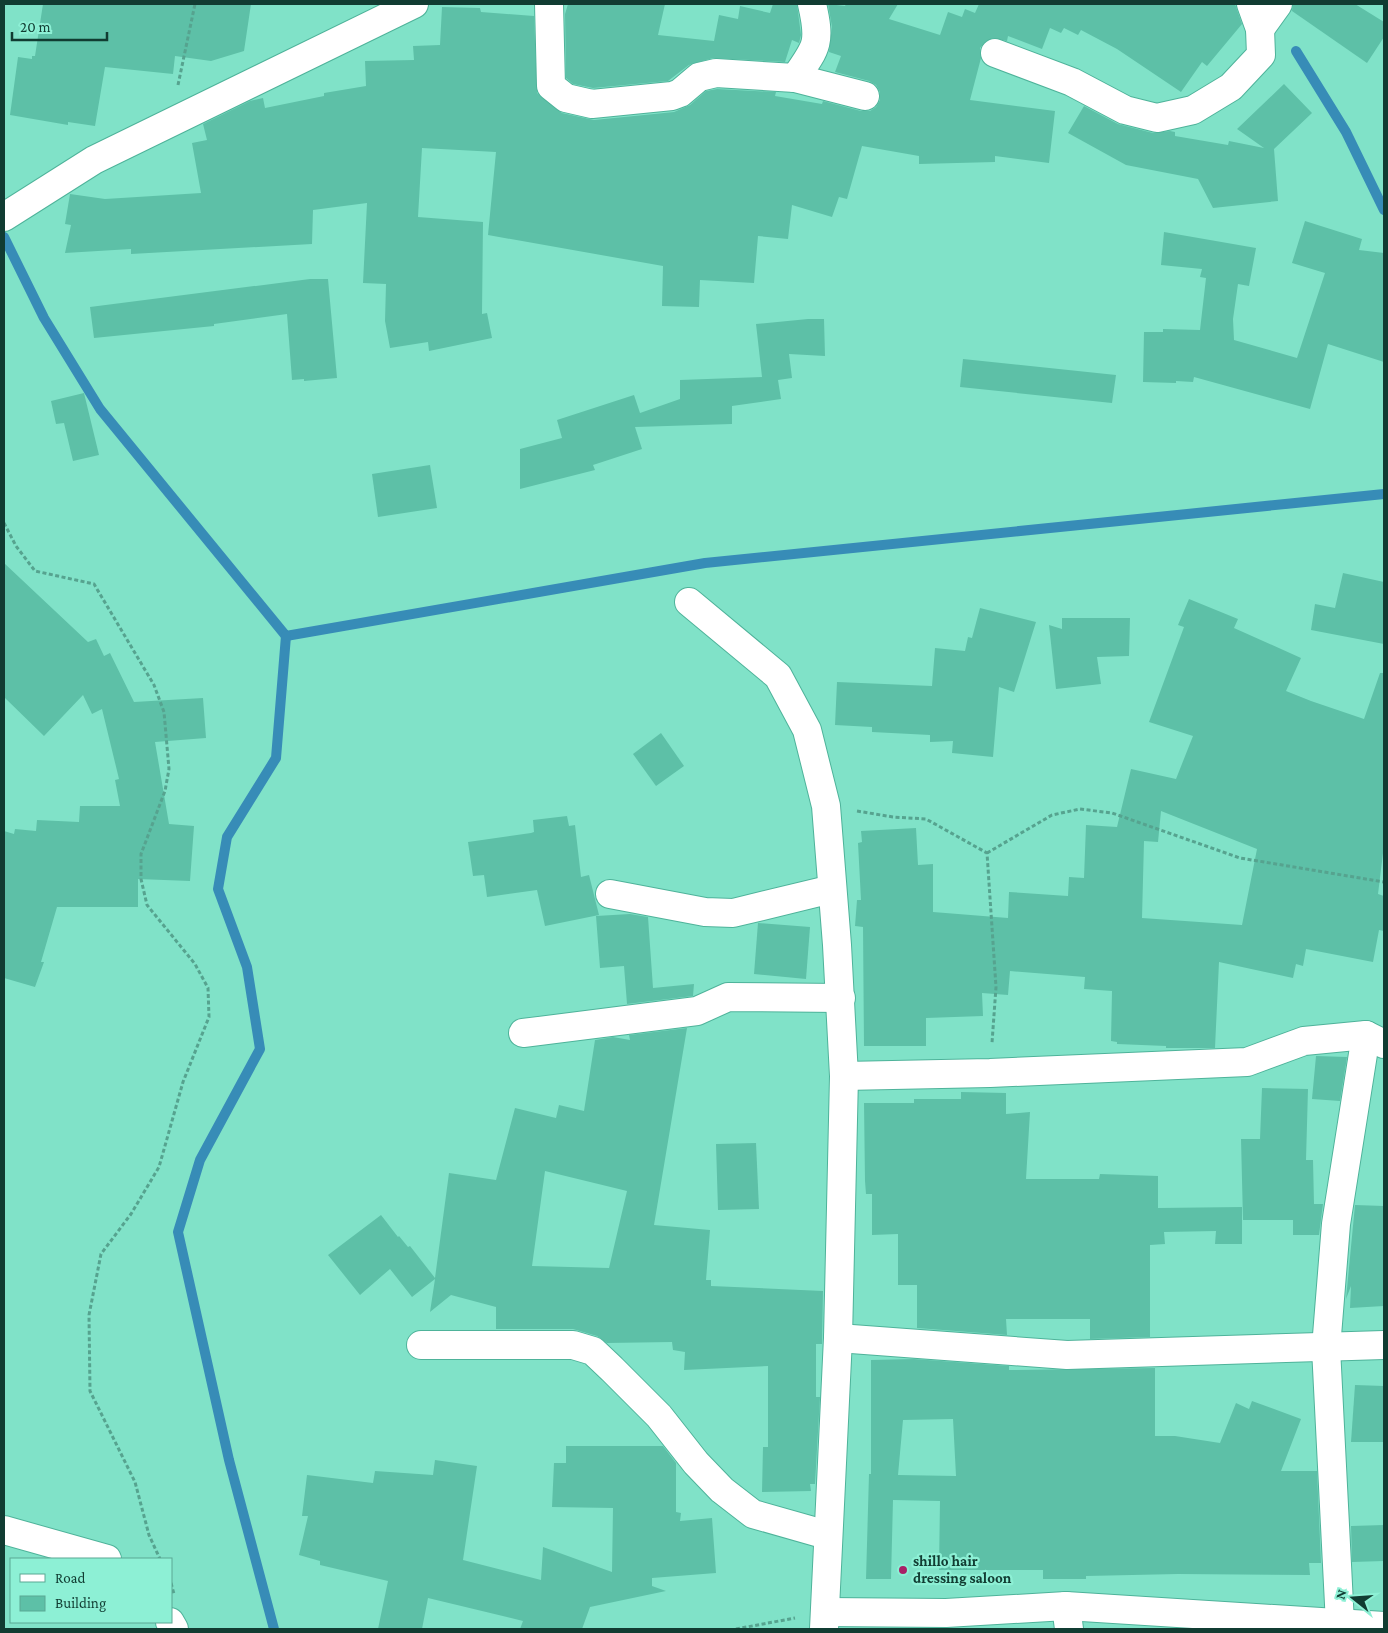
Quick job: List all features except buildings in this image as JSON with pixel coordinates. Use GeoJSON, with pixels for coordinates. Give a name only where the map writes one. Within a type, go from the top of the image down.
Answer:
{"type":"FeatureCollection","features":[{"type":"Feature","properties":{"kind":"street"},"geometry":{"type":"LineString","coordinates":[[4,217],[94,160],[414,4]]}},
{"type":"Feature","properties":{"kind":"street"},"geometry":{"type":"LineString","coordinates":[[549,4],[551,86],[566,98],[592,104],[672,96],[680,93],[699,77],[716,73],[795,78],[865,96]]}},
{"type":"Feature","properties":{"kind":"street"},"geometry":{"type":"LineString","coordinates":[[795,78],[816,45],[818,30],[812,4]]}},
{"type":"Feature","properties":{"kind":"street"},"geometry":{"type":"LineString","coordinates":[[995,53],[1072,82],[1126,110],[1158,118],[1194,110],[1231,87],[1261,55],[1255,16],[1278,4]]}},
{"type":"Feature","properties":{"kind":"street"},"geometry":{"type":"LineString","coordinates":[[689,602],[778,676],[807,730],[826,806],[841,998],[844,1076],[838,1338],[827,1535],[825,1621],[946,1613],[1384,1626]]}},
{"type":"Feature","properties":{"kind":"street"},"geometry":{"type":"LineString","coordinates":[[610,894],[705,912],[733,913],[832,889]]}},
{"type":"Feature","properties":{"kind":"street"},"geometry":{"type":"LineString","coordinates":[[523,1033],[697,1011],[710,1003],[728,997],[841,998]]}},
{"type":"Feature","properties":{"kind":"street"},"geometry":{"type":"LineString","coordinates":[[844,1076],[990,1073],[1247,1062],[1304,1041],[1375,1040],[1336,1224],[1326,1348],[1340,1624]]}},
{"type":"Feature","properties":{"kind":"street"},"geometry":{"type":"LineString","coordinates":[[838,1338],[1067,1355],[1384,1345]]}},
{"type":"Feature","properties":{"kind":"street"},"geometry":{"type":"LineString","coordinates":[[421,1345],[573,1345],[593,1351],[659,1416],[696,1462],[730,1496],[753,1514],[827,1535]]}},
{"type":"Feature","properties":{"kind":"street"},"geometry":{"type":"LineString","coordinates":[[4,1530],[103,1558]]}},
{"type":"Feature","properties":{"kind":"path"},"geometry":{"type":"LineString","coordinates":[[172,123],[180,68],[195,4]]}},
{"type":"Feature","properties":{"kind":"path"},"geometry":{"type":"LineString","coordinates":[[4,523],[16,546],[35,571],[94,584],[154,685],[164,712],[169,769],[165,791],[141,854],[141,879],[147,905],[195,964],[208,988],[209,1017],[183,1082],[159,1167],[131,1214],[102,1254],[89,1315],[90,1391],[135,1482],[149,1535],[160,1558]]}},
{"type":"Feature","properties":{"kind":"path"},"geometry":{"type":"LineString","coordinates":[[826,806],[893,817],[926,818],[987,853]]}},
{"type":"Feature","properties":{"kind":"path"},"geometry":{"type":"LineString","coordinates":[[987,853],[1052,815],[1080,809],[1112,813],[1240,858],[1384,882]]}},
{"type":"Feature","properties":{"kind":"path"},"geometry":{"type":"LineString","coordinates":[[987,853],[996,987],[990,1073]]}},
{"type":"Feature","properties":{"kind":"path"},"geometry":{"type":"LineString","coordinates":[[736,1629],[825,1621]]}},
{"type":"Feature","properties":{"kind":"waterway"},"geometry":{"type":"LineString","coordinates":[[1296,51],[1346,132],[1384,210]]}},
{"type":"Feature","properties":{"kind":"waterway"},"geometry":{"type":"LineString","coordinates":[[4,237],[44,318],[100,409],[286,636],[705,563],[1384,494]]}},
{"type":"Feature","properties":{"kind":"waterway"},"geometry":{"type":"LineString","coordinates":[[274,1629],[229,1460],[178,1232],[200,1160],[260,1049],[247,967],[218,889],[227,837],[276,758],[286,636]]}},
{"type":"Feature","properties":{"kind":"place","name":"shillo hair dressing saloon"},"geometry":{"type":"Point","coordinates":[903,1570]}}]}
